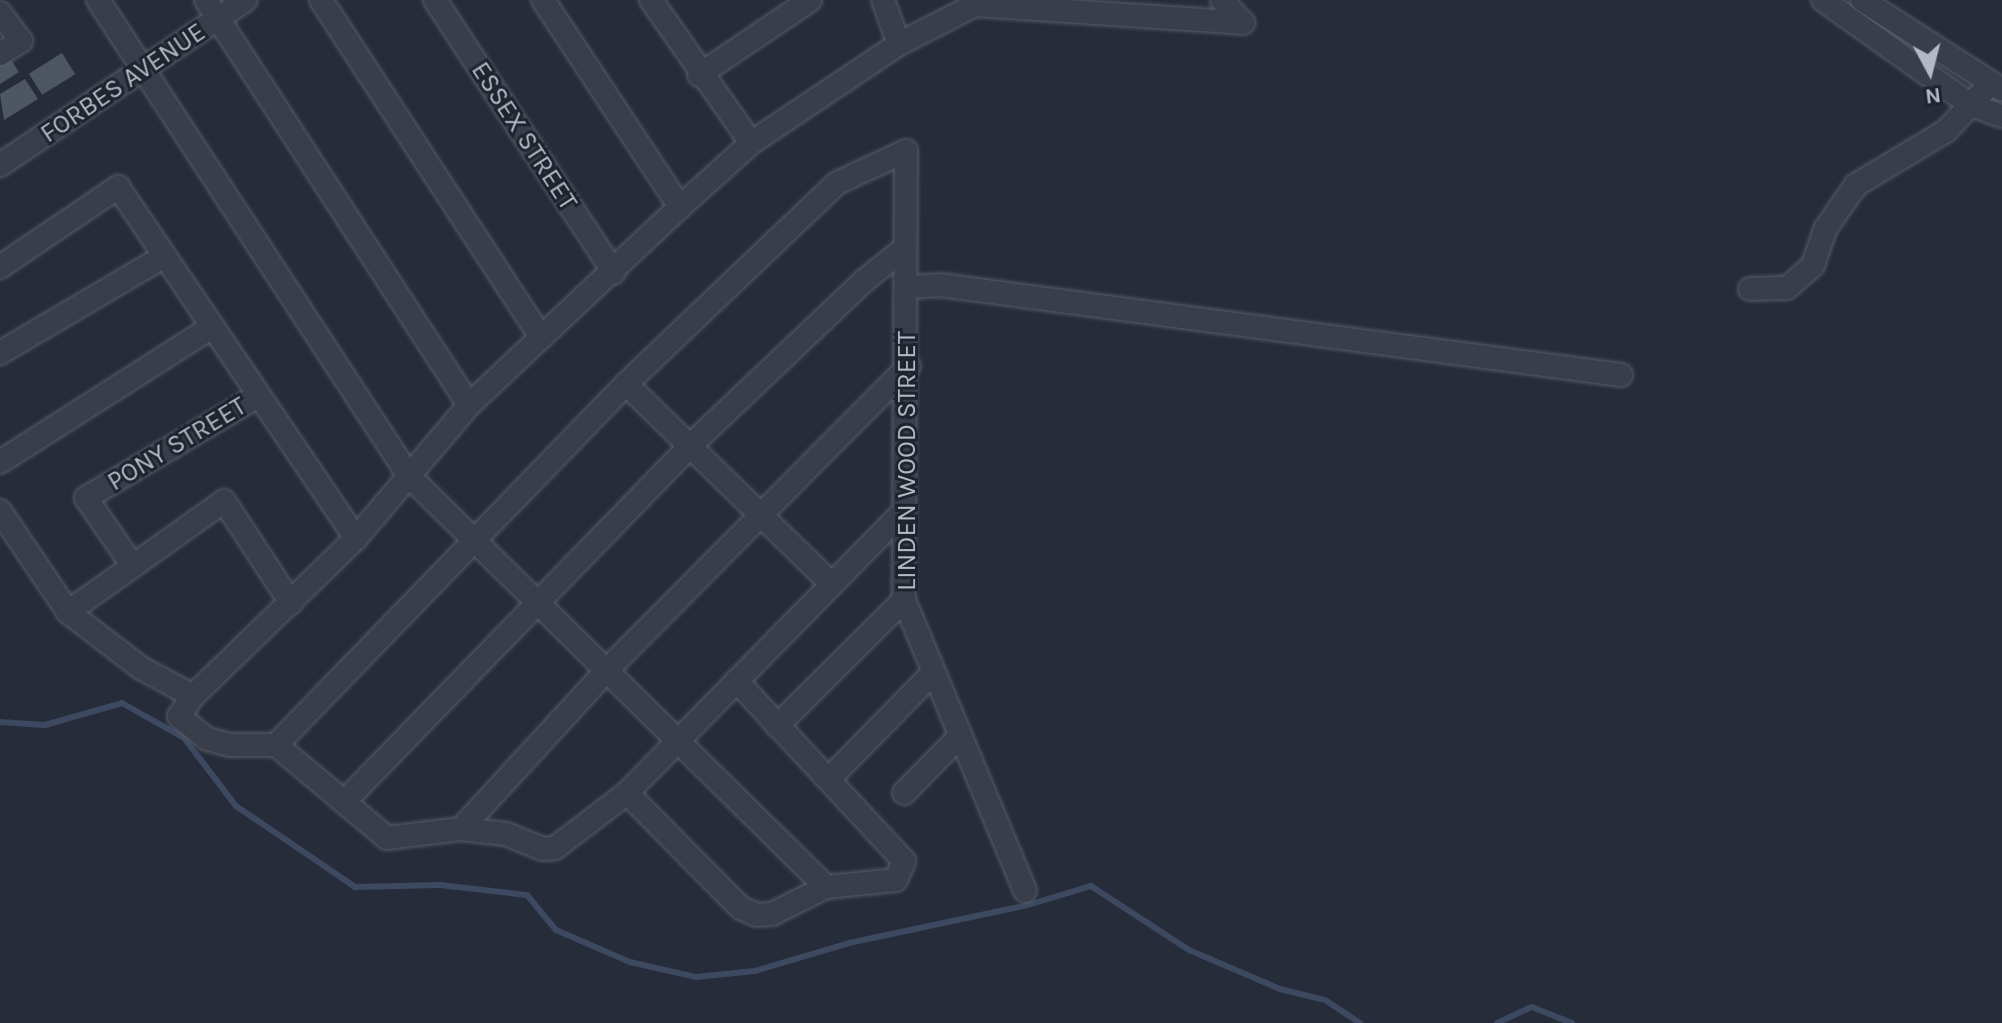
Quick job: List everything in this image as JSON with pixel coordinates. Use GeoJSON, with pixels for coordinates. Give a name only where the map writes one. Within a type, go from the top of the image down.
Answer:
{"type":"FeatureCollection","features":[{"type":"Feature","properties":{"kind":"street"},"geometry":{"type":"LineString","coordinates":[[98,0],[409,476],[826,887]]}},
{"type":"Feature","properties":{"kind":"street"},"geometry":{"type":"LineString","coordinates":[[206,0],[469,405]]}},
{"type":"Feature","properties":{"kind":"street","name":"FORBES AVENUE"},"geometry":{"type":"LineString","coordinates":[[0,165],[246,0]]}},
{"type":"Feature","properties":{"kind":"street"},"geometry":{"type":"LineString","coordinates":[[321,0],[541,338]]}},
{"type":"Feature","properties":{"kind":"street","name":"ESSEX STREET"},"geometry":{"type":"LineString","coordinates":[[435,0],[614,272]]}},
{"type":"Feature","properties":{"kind":"street"},"geometry":{"type":"LineString","coordinates":[[543,0],[680,207]]}},
{"type":"Feature","properties":{"kind":"street"},"geometry":{"type":"LineString","coordinates":[[699,75],[810,0]]}},
{"type":"Feature","properties":{"kind":"street"},"geometry":{"type":"LineString","coordinates":[[883,0],[899,44]]}},
{"type":"Feature","properties":{"kind":"street"},"geometry":{"type":"LineString","coordinates":[[905,510],[676,739],[627,793],[555,848],[543,849],[506,834],[461,829],[387,838],[276,745],[230,745],[207,739],[179,716],[193,696],[356,538],[469,405],[751,143],[899,44],[975,3],[1076,6],[1243,23],[1222,0]]}},
{"type":"Feature","properties":{"kind":"street"},"geometry":{"type":"LineString","coordinates":[[1823,0],[1971,105],[2002,116]]}},
{"type":"Feature","properties":{"kind":"street"},"geometry":{"type":"LineString","coordinates":[[1750,289],[1787,288],[1813,265],[1826,228],[1856,185],[1946,131],[1971,105],[1995,87],[1862,0]]}},
{"type":"Feature","properties":{"kind":"street"},"geometry":{"type":"LineString","coordinates":[[654,1],[699,75],[751,143]]}},
{"type":"Feature","properties":{"kind":"street"},"geometry":{"type":"LineString","coordinates":[[0,13],[21,41],[0,54]]}},
{"type":"Feature","properties":{"kind":"street","name":"LINDEN WOOD STREET"},"geometry":{"type":"LineString","coordinates":[[626,384],[837,183],[906,151],[909,366],[904,600],[932,674],[1025,891]]}},
{"type":"Feature","properties":{"kind":"street"},"geometry":{"type":"LineString","coordinates":[[1,264],[118,187],[256,397],[356,538]]}},
{"type":"Feature","properties":{"kind":"street"},"geometry":{"type":"LineString","coordinates":[[344,802],[690,446],[865,280],[905,248]]}},
{"type":"Feature","properties":{"kind":"street"},"geometry":{"type":"LineString","coordinates":[[0,353],[165,256]]}},
{"type":"Feature","properties":{"kind":"street"},"geometry":{"type":"LineString","coordinates":[[907,287],[940,285],[1621,375]]}},
{"type":"Feature","properties":{"kind":"street"},"geometry":{"type":"LineString","coordinates":[[0,462],[212,327]]}},
{"type":"Feature","properties":{"kind":"street"},"geometry":{"type":"LineString","coordinates":[[461,829],[608,669],[909,366]]}},
{"type":"Feature","properties":{"kind":"street"},"geometry":{"type":"LineString","coordinates":[[276,745],[472,539],[626,384],[832,584]]}},
{"type":"Feature","properties":{"kind":"street","name":"PONY STREET"},"geometry":{"type":"LineString","coordinates":[[133,566],[86,498],[256,397]]}},
{"type":"Feature","properties":{"kind":"street"},"geometry":{"type":"LineString","coordinates":[[68,612],[224,501],[291,603]]}},
{"type":"Feature","properties":{"kind":"street"},"geometry":{"type":"LineString","coordinates":[[0,511],[68,612],[141,668],[193,696]]}},
{"type":"Feature","properties":{"kind":"street"},"geometry":{"type":"LineString","coordinates":[[777,726],[904,600]]}},
{"type":"Feature","properties":{"kind":"street"},"geometry":{"type":"LineString","coordinates":[[830,778],[932,674]]}},
{"type":"Feature","properties":{"kind":"street"},"geometry":{"type":"LineString","coordinates":[[627,793],[741,908],[772,914],[826,887],[896,880],[904,861],[737,681]]}},
{"type":"Feature","properties":{"kind":"street"},"geometry":{"type":"LineString","coordinates":[[904,793],[959,737]]}},
{"type":"Feature","properties":{"kind":"building"},"geometry":{"type":"Polygon","coordinates":[[[6,52],[19,72],[0,84],[0,56],[6,52]]]}},
{"type":"Feature","properties":{"kind":"building"},"geometry":{"type":"Polygon","coordinates":[[[62,53],[75,74],[42,95],[29,74],[62,53]]]}},
{"type":"Feature","properties":{"kind":"building"},"geometry":{"type":"Polygon","coordinates":[[[25,79],[38,99],[4,120],[0,94],[25,79]]]}},
{"type":"Feature","properties":{"kind":"waterway"},"geometry":{"type":"LineString","coordinates":[[0,722],[45,725],[122,703],[184,738],[236,806],[355,887],[440,885],[527,895],[556,930],[630,962],[696,977],[755,971],[849,943],[1028,905],[1091,886],[1189,950],[1280,989],[1325,1000],[1360,1023]]}},
{"type":"Feature","properties":{"kind":"waterway"},"geometry":{"type":"LineString","coordinates":[[1497,1023],[1532,1007],[1572,1023]]}}]}
